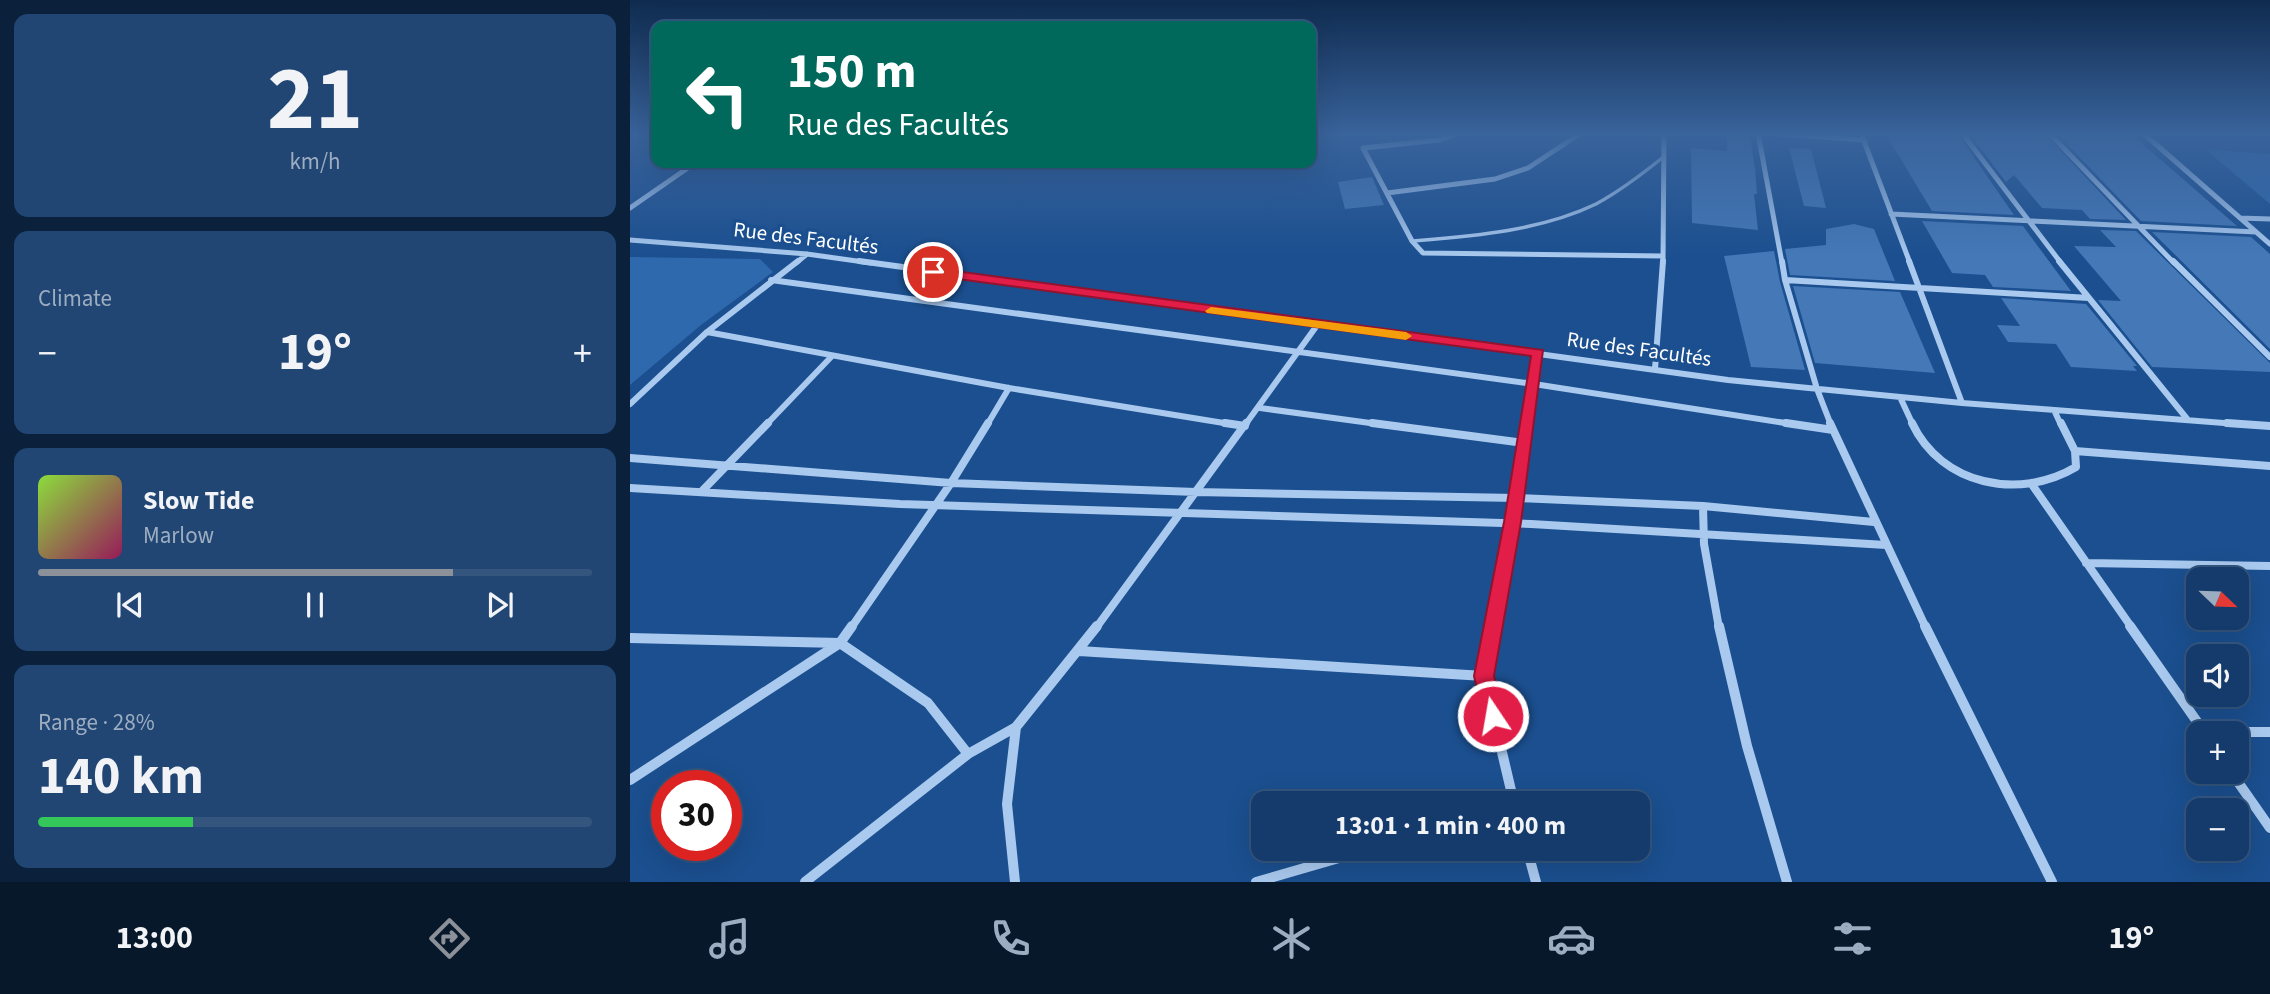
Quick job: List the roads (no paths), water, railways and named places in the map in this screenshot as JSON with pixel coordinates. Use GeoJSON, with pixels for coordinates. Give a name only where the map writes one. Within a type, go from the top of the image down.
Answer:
{"type":"FeatureCollection","features":[{"type":"Feature","properties":{"kind":"street"},"geometry":{"type":"LineString","coordinates":[[630,208],[679,174]]}},
{"type":"Feature","properties":{"kind":"street"},"geometry":{"type":"LineString","coordinates":[[1377,174],[1412,241],[1423,254],[1663,256]]}},
{"type":"Feature","properties":{"kind":"street"},"geometry":{"type":"LineString","coordinates":[[1387,193],[1495,179],[1510,174]]}},
{"type":"Feature","properties":{"kind":"street"},"geometry":{"type":"LineString","coordinates":[[1655,369],[1663,256],[1662,174]]}},
{"type":"Feature","properties":{"kind":"street"},"geometry":{"type":"LineString","coordinates":[[1767,174],[1785,280],[1817,389],[1833,430],[1874,522],[2052,882]]}},
{"type":"Feature","properties":{"kind":"street"},"geometry":{"type":"LineString","coordinates":[[1876,174],[1962,403]]}},
{"type":"Feature","properties":{"kind":"street"},"geometry":{"type":"LineString","coordinates":[[1992,174],[2026,220],[2188,420]]}},
{"type":"Feature","properties":{"kind":"street"},"geometry":{"type":"LineString","coordinates":[[2088,174],[2270,357]]}},
{"type":"Feature","properties":{"kind":"street"},"geometry":{"type":"LineString","coordinates":[[2190,174],[2270,244]]}},
{"type":"Feature","properties":{"kind":"street"},"geometry":{"type":"LineString","coordinates":[[1891,214],[2256,232]]}},
{"type":"Feature","properties":{"kind":"street"},"geometry":{"type":"LineString","coordinates":[[2240,218],[2270,219]]}},
{"type":"Feature","properties":{"kind":"street","name":"Rue des Facultés"},"geometry":{"type":"LineString","coordinates":[[630,240],[807,254],[1817,389],[1962,403],[2270,426]]}},
{"type":"Feature","properties":{"kind":"street"},"geometry":{"type":"LineString","coordinates":[[630,404],[706,332],[807,254]]}},
{"type":"Feature","properties":{"kind":"street"},"geometry":{"type":"LineString","coordinates":[[771,280],[1534,384],[1833,430]]}},
{"type":"Feature","properties":{"kind":"street"},"geometry":{"type":"LineString","coordinates":[[1785,280],[2089,298]]}},
{"type":"Feature","properties":{"kind":"street"},"geometry":{"type":"LineString","coordinates":[[805,882],[968,754],[1016,727],[1079,651],[1260,408],[1318,324]]}},
{"type":"Feature","properties":{"kind":"street"},"geometry":{"type":"LineString","coordinates":[[706,332],[1009,388],[1245,426]]}},
{"type":"Feature","properties":{"kind":"street"},"geometry":{"type":"LineString","coordinates":[[1511,791],[1484,676],[1513,522],[1538,353]]}},
{"type":"Feature","properties":{"kind":"street"},"geometry":{"type":"LineString","coordinates":[[703,491],[832,356]]}},
{"type":"Feature","properties":{"kind":"street"},"geometry":{"type":"LineString","coordinates":[[630,780],[840,643],[951,483],[1009,388]]}},
{"type":"Feature","properties":{"kind":"street"},"geometry":{"type":"LineString","coordinates":[[1900,397],[1926,449],[1943,464],[1994,483],[2033,486],[2065,476],[2076,467],[2076,451],[2054,410]]}},
{"type":"Feature","properties":{"kind":"street"},"geometry":{"type":"LineString","coordinates":[[1260,408],[1524,443]]}},
{"type":"Feature","properties":{"kind":"street"},"geometry":{"type":"LineString","coordinates":[[2076,451],[2270,466]]}},
{"type":"Feature","properties":{"kind":"street"},"geometry":{"type":"LineString","coordinates":[[630,458],[951,483],[1196,492],[1516,498],[1703,506],[1874,522]]}},
{"type":"Feature","properties":{"kind":"street"},"geometry":{"type":"LineString","coordinates":[[2033,486],[2196,721]]}},
{"type":"Feature","properties":{"kind":"street"},"geometry":{"type":"LineString","coordinates":[[630,488],[935,505],[1513,522],[1702,531],[1886,545]]}},
{"type":"Feature","properties":{"kind":"street"},"geometry":{"type":"LineString","coordinates":[[1703,506],[1702,531],[1720,631],[1744,737],[1787,882]]}},
{"type":"Feature","properties":{"kind":"street"},"geometry":{"type":"LineString","coordinates":[[2086,563],[2270,566]]}},
{"type":"Feature","properties":{"kind":"street"},"geometry":{"type":"LineString","coordinates":[[630,638],[840,643],[928,703],[968,754]]}},
{"type":"Feature","properties":{"kind":"street"},"geometry":{"type":"LineString","coordinates":[[1079,651],[1484,676]]}},
{"type":"Feature","properties":{"kind":"street"},"geometry":{"type":"LineString","coordinates":[[1015,882],[1006,836],[1007,770],[1016,727]]}},
{"type":"Feature","properties":{"kind":"street"},"geometry":{"type":"LineString","coordinates":[[2249,732],[2270,732]]}},
{"type":"Feature","properties":{"kind":"street"},"geometry":{"type":"LineString","coordinates":[[2239,784],[2270,828]]}},
{"type":"Feature","properties":{"kind":"street"},"geometry":{"type":"LineString","coordinates":[[1256,882],[1329,861]]}},
{"type":"Feature","properties":{"kind":"street"},"geometry":{"type":"LineString","coordinates":[[1530,861],[1536,882]]}},
{"type":"Feature","properties":{"kind":"lane"},"geometry":{"type":"LineString","coordinates":[[1412,241],[1504,229],[1564,216],[1606,197],[1639,174]]}}]}
